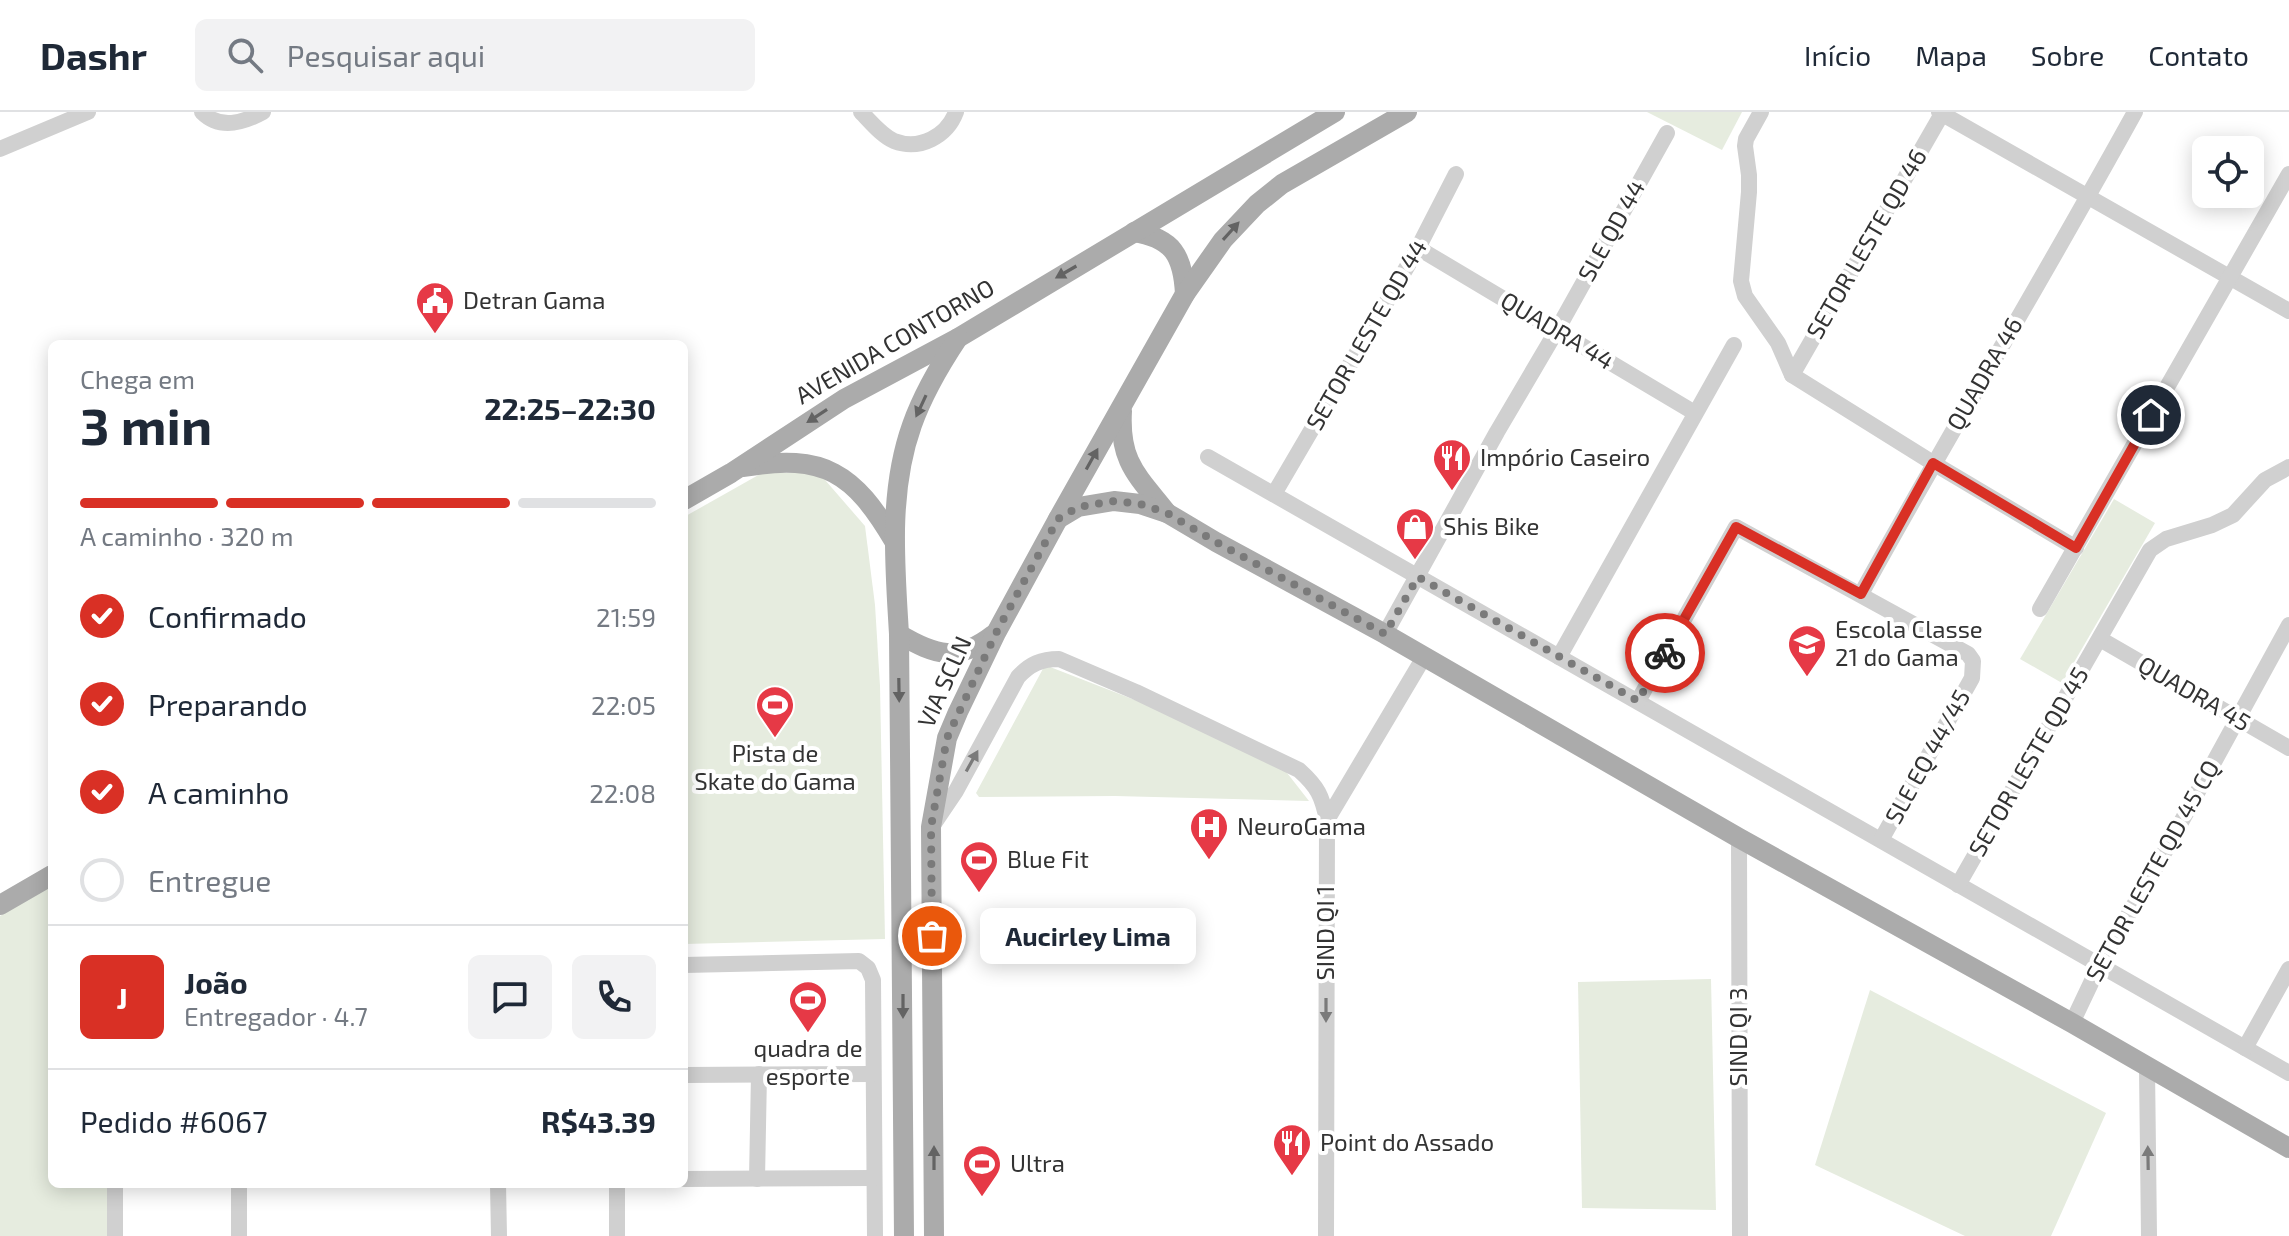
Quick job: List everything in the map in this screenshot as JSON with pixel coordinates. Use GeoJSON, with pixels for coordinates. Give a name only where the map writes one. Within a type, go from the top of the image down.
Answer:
{"type":"FeatureCollection","features":[{"type":"Feature","properties":{"kind":"main road","name":"AVENIDA CONTORNO"},"geometry":{"type":"LineString","coordinates":[[688,498],[844,399],[958,338],[1335,112]]}},
{"type":"Feature","properties":{"kind":"main road","name":"VIA SCLN"},"geometry":{"type":"LineString","coordinates":[[934,1236],[931,827],[947,738],[996,633],[1058,519],[1185,294],[1223,240],[1257,204],[1282,184],[1407,112]]}},
{"type":"Feature","properties":{"kind":"main road"},"geometry":{"type":"LineString","coordinates":[[1134,232],[1166,243],[1176,253],[1185,294]]}},
{"type":"Feature","properties":{"kind":"main road","name":"VIA SCLN"},"geometry":{"type":"LineString","coordinates":[[904,1236],[899,634],[894,542],[901,468],[912,425],[936,374],[958,338]]}},
{"type":"Feature","properties":{"kind":"main road"},"geometry":{"type":"LineString","coordinates":[[1122,405],[1123,447],[1129,461],[1167,513]]}},
{"type":"Feature","properties":{"kind":"main road"},"geometry":{"type":"LineString","coordinates":[[736,469],[789,462],[809,463],[829,469],[849,481],[880,518],[894,542]]}},
{"type":"Feature","properties":{"kind":"main road"},"geometry":{"type":"LineString","coordinates":[[1058,519],[1078,507],[1114,501],[1140,504],[1167,513],[2289,1148]]}},
{"type":"Feature","properties":{"kind":"main road"},"geometry":{"type":"LineString","coordinates":[[899,634],[929,650],[956,654],[980,645],[996,633]]}},
{"type":"Feature","properties":{"kind":"main road"},"geometry":{"type":"LineString","coordinates":[[0,905],[48,877]]}},
{"type":"Feature","properties":{"kind":"main road"},"geometry":{"type":"LineString","coordinates":[[901,892],[919,898],[932,895]]}},
{"type":"Feature","properties":{"kind":"main road"},"geometry":{"type":"LineString","coordinates":[[902,938],[918,928],[932,936]]}},
{"type":"Feature","properties":{"kind":"street"},"geometry":{"type":"LineString","coordinates":[[0,149],[88,112]]}},
{"type":"Feature","properties":{"kind":"street"},"geometry":{"type":"LineString","coordinates":[[202,112],[216,122],[229,124],[263,112]]}},
{"type":"Feature","properties":{"kind":"street"},"geometry":{"type":"LineString","coordinates":[[868,116],[882,133],[894,141],[908,144],[922,143],[939,136],[954,117],[968,112]]}},
{"type":"Feature","properties":{"kind":"street"},"geometry":{"type":"LineString","coordinates":[[1761,112],[1749,131],[1745,146],[1749,192],[1741,281],[1745,296],[1771,332],[1792,375],[2076,548]]}},
{"type":"Feature","properties":{"kind":"street"},"geometry":{"type":"LineString","coordinates":[[1941,112],[2289,311]]}},
{"type":"Feature","properties":{"kind":"street","name":"SETOR LESTE QD 46"},"geometry":{"type":"LineString","coordinates":[[1792,375],[1941,112]]}},
{"type":"Feature","properties":{"kind":"street","name":"QUADRA 46"},"geometry":{"type":"LineString","coordinates":[[1861,594],[2135,112]]}},
{"type":"Feature","properties":{"kind":"street","name":"SLE QD 44"},"geometry":{"type":"LineString","coordinates":[[1385,634],[1667,133]]}},
{"type":"Feature","properties":{"kind":"street","name":"SETOR LESTE QD 44"},"geometry":{"type":"LineString","coordinates":[[1274,494],[1418,248],[1456,174]]}},
{"type":"Feature","properties":{"kind":"street"},"geometry":{"type":"LineString","coordinates":[[2040,609],[2289,174]]}},
{"type":"Feature","properties":{"kind":"street","name":"QUADRA 44"},"geometry":{"type":"LineString","coordinates":[[1418,248],[1695,413]]}},
{"type":"Feature","properties":{"kind":"street"},"geometry":{"type":"LineString","coordinates":[[1559,657],[1734,345]]}},
{"type":"Feature","properties":{"kind":"street"},"geometry":{"type":"LineString","coordinates":[[1208,457],[2289,1073]]}},
{"type":"Feature","properties":{"kind":"street","name":"SETOR LESTE QD 45"},"geometry":{"type":"LineString","coordinates":[[1958,885],[2150,550],[2166,539],[2233,515],[2265,480],[2289,467]]}},
{"type":"Feature","properties":{"kind":"street","name":"SLE EQ 44/45"},"geometry":{"type":"LineString","coordinates":[[1638,701],[1734,529],[1738,527],[1968,654],[1973,661],[1972,678],[1881,840]]}},
{"type":"Feature","properties":{"kind":"street"},"geometry":{"type":"LineString","coordinates":[[2237,719],[2289,625]]}},
{"type":"Feature","properties":{"kind":"street","name":"QUADRA 45"},"geometry":{"type":"LineString","coordinates":[[2100,639],[2289,748]]}},
{"type":"Feature","properties":{"kind":"street"},"geometry":{"type":"LineString","coordinates":[[1327,820],[1424,657]]}},
{"type":"Feature","properties":{"kind":"street"},"geometry":{"type":"LineString","coordinates":[[931,827],[956,791],[1018,677],[1026,668],[1045,659],[1059,659],[1136,692],[1299,770],[1314,784],[1323,800],[1327,820]]}},
{"type":"Feature","properties":{"kind":"street","name":"SETOR LESTE QD 45 CQ"},"geometry":{"type":"LineString","coordinates":[[2072,1023],[2100,964],[2237,719]]}},
{"type":"Feature","properties":{"kind":"street","name":"SIND QI 1"},"geometry":{"type":"LineString","coordinates":[[1326,1236],[1327,820]]}},
{"type":"Feature","properties":{"kind":"street","name":"SIND QI 3"},"geometry":{"type":"LineString","coordinates":[[1739,838],[1740,1236]]}},
{"type":"Feature","properties":{"kind":"street"},"geometry":{"type":"LineString","coordinates":[[688,965],[859,961],[871,973],[875,1236]]}},
{"type":"Feature","properties":{"kind":"street"},"geometry":{"type":"LineString","coordinates":[[2245,1048],[2289,969]]}},
{"type":"Feature","properties":{"kind":"street"},"geometry":{"type":"LineString","coordinates":[[2147,1068],[2149,1236]]}},
{"type":"Feature","properties":{"kind":"street"},"geometry":{"type":"LineString","coordinates":[[757,1179],[759,1074]]}},
{"type":"Feature","properties":{"kind":"street"},"geometry":{"type":"LineString","coordinates":[[688,1075],[872,1074]]}},
{"type":"Feature","properties":{"kind":"street"},"geometry":{"type":"LineString","coordinates":[[688,1179],[874,1178]]}},
{"type":"Feature","properties":{"kind":"street"},"geometry":{"type":"LineString","coordinates":[[115,1188],[115,1236]]}},
{"type":"Feature","properties":{"kind":"street"},"geometry":{"type":"LineString","coordinates":[[239,1188],[239,1236]]}},
{"type":"Feature","properties":{"kind":"street"},"geometry":{"type":"LineString","coordinates":[[498,1188],[499,1236]]}},
{"type":"Feature","properties":{"kind":"street"},"geometry":{"type":"LineString","coordinates":[[617,1188],[617,1236]]}},
{"type":"Feature","properties":{"kind":"shaded area"},"geometry":{"type":"Polygon","coordinates":[[[1647,112],[1742,112],[1722,150],[1647,112]]]}},
{"type":"Feature","properties":{"kind":"shaded area"},"geometry":{"type":"Polygon","coordinates":[[[762,473],[819,473],[865,526],[875,605],[880,686],[885,939],[688,944],[688,515],[762,473]]]}},
{"type":"Feature","properties":{"kind":"shaded area"},"geometry":{"type":"Polygon","coordinates":[[[2114,499],[2155,523],[2062,683],[2020,659],[2114,499]]]}},
{"type":"Feature","properties":{"kind":"shaded area"},"geometry":{"type":"Polygon","coordinates":[[[1045,665],[1153,707],[1284,769],[1309,801],[1115,796],[979,797],[976,793],[1045,665]]]}},
{"type":"Feature","properties":{"kind":"shaded area"},"geometry":{"type":"Polygon","coordinates":[[[48,887],[48,1188],[108,1188],[108,1236],[0,1236],[0,916],[48,887]]]}},
{"type":"Feature","properties":{"kind":"shaded area"},"geometry":{"type":"Polygon","coordinates":[[[1711,979],[1716,1210],[1582,1208],[1578,982],[1711,979]]]}},
{"type":"Feature","properties":{"kind":"shaded area"},"geometry":{"type":"Polygon","coordinates":[[[1870,990],[2106,1113],[2051,1236],[1965,1236],[1815,1165],[1870,990]]]}},
{"type":"Feature","properties":{"kind":"way so far"},"geometry":{"type":"LineString","coordinates":[[932,936],[931,827],[947,738],[996,633],[1058,519],[1078,507],[1114,501],[1140,504],[1167,513],[1385,634],[1418,577],[1638,701],[1665,653]]}},
{"type":"Feature","properties":{"kind":"place","name":"Detran Gama"},"geometry":{"type":"Point","coordinates":[435,335]}},
{"type":"Feature","properties":{"kind":"place","name":"Impório Caseiro"},"geometry":{"type":"Point","coordinates":[1452,492]}},
{"type":"Feature","properties":{"kind":"place","name":"Shis Bike"},"geometry":{"type":"Point","coordinates":[1415,561]}},
{"type":"Feature","properties":{"kind":"place","name":"Escola Classe 21 do Gama"},"geometry":{"type":"Point","coordinates":[1807,678]}},
{"type":"Feature","properties":{"kind":"place","name":"Pista de Skate do Gama"},"geometry":{"type":"Point","coordinates":[775,739]}},
{"type":"Feature","properties":{"kind":"place","name":"NeuroGama"},"geometry":{"type":"Point","coordinates":[1209,861]}},
{"type":"Feature","properties":{"kind":"place","name":"Blue Fit"},"geometry":{"type":"Point","coordinates":[979,894]}},
{"type":"Feature","properties":{"kind":"place","name":"Aucirley Lima"},"geometry":{"type":"Point","coordinates":[932,936]}},
{"type":"Feature","properties":{"kind":"place","name":"quadra de esporte"},"geometry":{"type":"Point","coordinates":[808,1034]}},
{"type":"Feature","properties":{"kind":"place","name":"Point do Assado"},"geometry":{"type":"Point","coordinates":[1292,1177]}},
{"type":"Feature","properties":{"kind":"place","name":"Ultra"},"geometry":{"type":"Point","coordinates":[982,1198]}},
{"type":"Feature","properties":{"kind":"route"},"geometry":{"type":"LineString","coordinates":[[1665,653],[1736,527],[1861,594],[1933,463],[2076,548],[2151,415]]}}]}
